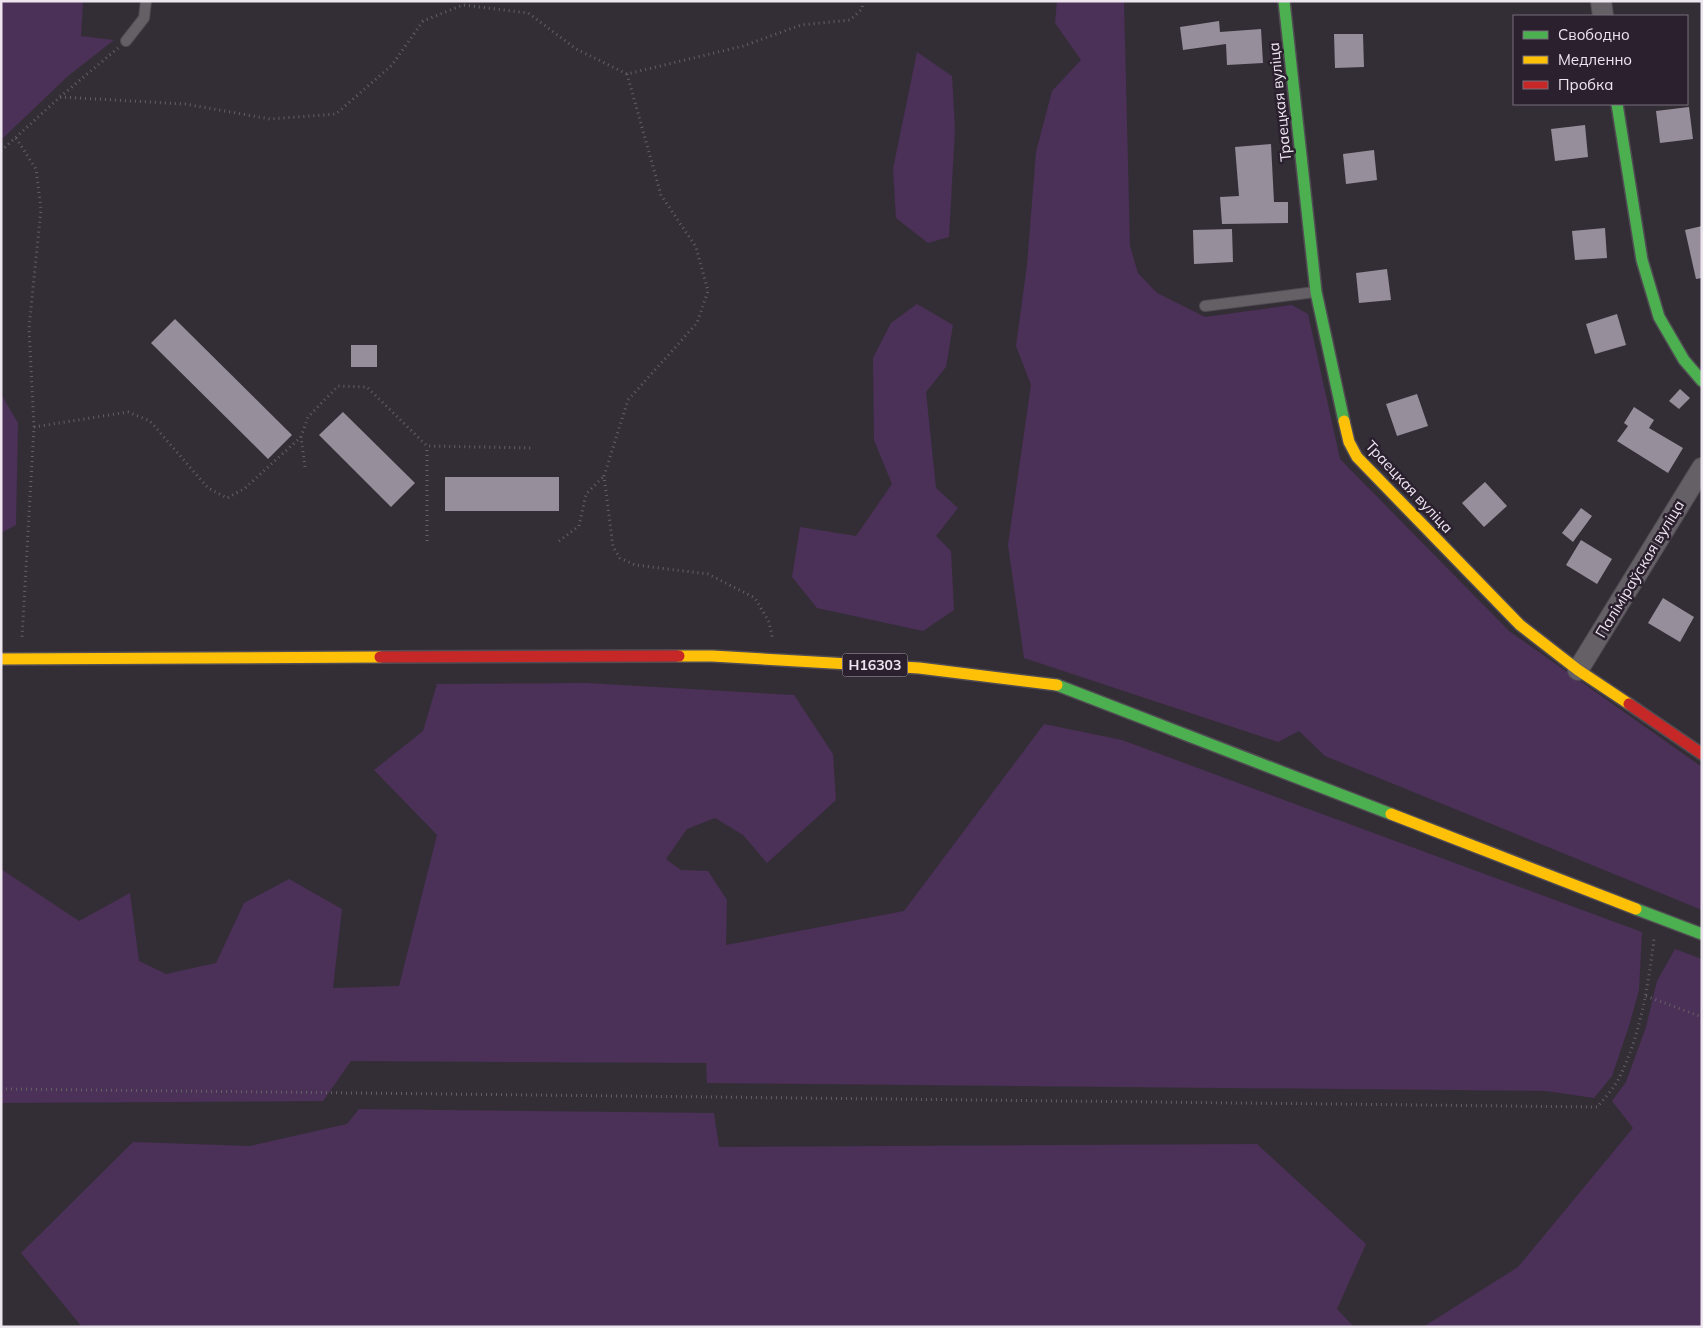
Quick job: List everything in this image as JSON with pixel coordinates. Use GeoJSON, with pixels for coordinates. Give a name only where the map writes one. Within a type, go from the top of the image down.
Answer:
{"type":"FeatureCollection","features":[{"type":"Feature","properties":{"kind":"main road","name":"Траецкая вуліца"},"geometry":{"type":"LineString","coordinates":[[1284,1],[1316,292],[1349,442],[1357,457],[1520,625],[1578,670],[1702,754]]}},
{"type":"Feature","properties":{"kind":"main road"},"geometry":{"type":"LineString","coordinates":[[1617,105],[1642,260],[1659,317],[1684,360],[1702,381]]}},
{"type":"Feature","properties":{"kind":"main road","name":"Н16303"},"geometry":{"type":"LineString","coordinates":[[1,659],[712,656],[919,668],[1057,685],[1702,934]]}},
{"type":"Feature","properties":{"kind":"street"},"geometry":{"type":"LineString","coordinates":[[1601,1],[1603,15]]}},
{"type":"Feature","properties":{"kind":"street","name":"Паліміраўская вуліца"},"geometry":{"type":"LineString","coordinates":[[1578,670],[1702,468]]}},
{"type":"Feature","properties":{"kind":"lane"},"geometry":{"type":"LineString","coordinates":[[126,41],[144,18],[146,1]]}},
{"type":"Feature","properties":{"kind":"lane"},"geometry":{"type":"LineString","coordinates":[[1205,306],[1316,292]]}},
{"type":"Feature","properties":{"kind":"path"},"geometry":{"type":"LineString","coordinates":[[60,97],[185,104],[270,119],[336,114],[392,64],[423,21],[462,5],[528,13],[576,49],[627,74],[743,46],[801,25],[850,20],[862,9],[863,1]]}},
{"type":"Feature","properties":{"kind":"path"},"geometry":{"type":"LineString","coordinates":[[1,151],[60,97],[126,41]]}},
{"type":"Feature","properties":{"kind":"path"},"geometry":{"type":"LineString","coordinates":[[627,74],[661,195],[696,247],[708,291],[698,322],[628,400],[604,476],[613,548],[620,558],[635,564],[708,574],[755,598],[769,622],[777,660]]}},
{"type":"Feature","properties":{"kind":"path"},"geometry":{"type":"LineString","coordinates":[[16,138],[36,168],[41,209],[29,328],[34,427],[20,659]]}},
{"type":"Feature","properties":{"kind":"path"},"geometry":{"type":"LineString","coordinates":[[305,467],[301,437],[308,416],[338,386],[367,386],[427,446],[534,448]]}},
{"type":"Feature","properties":{"kind":"path"},"geometry":{"type":"LineString","coordinates":[[34,427],[128,412],[150,421],[208,488],[227,498],[244,489],[301,437]]}},
{"type":"Feature","properties":{"kind":"path"},"geometry":{"type":"LineString","coordinates":[[427,446],[427,541]]}},
{"type":"Feature","properties":{"kind":"path"},"geometry":{"type":"LineString","coordinates":[[559,541],[579,526],[586,494],[604,476]]}},
{"type":"Feature","properties":{"kind":"path"},"geometry":{"type":"LineString","coordinates":[[1,1090],[1597,1107],[1620,1078],[1634,1040],[1646,996],[1657,916]]}},
{"type":"Feature","properties":{"kind":"path"},"geometry":{"type":"LineString","coordinates":[[1646,996],[1702,1017]]}},
{"type":"Feature","properties":{"kind":"shaded area"},"geometry":{"type":"Polygon","coordinates":[[[1,1],[83,1],[81,36],[114,40],[68,76],[1,140],[1,1]]]}},
{"type":"Feature","properties":{"kind":"shaded area"},"geometry":{"type":"Polygon","coordinates":[[[1057,1],[1124,1],[1130,246],[1138,273],[1157,293],[1205,317],[1292,305],[1308,314],[1340,459],[1509,631],[1702,767],[1702,910],[1325,756],[1299,731],[1278,742],[1024,658],[1008,545],[1031,385],[1016,346],[1027,265],[1036,152],[1052,91],[1081,60],[1055,23],[1057,1]]]}},
{"type":"Feature","properties":{"kind":"shaded area"},"geometry":{"type":"Polygon","coordinates":[[[917,52],[952,76],[955,129],[949,237],[928,243],[896,218],[893,169],[917,52]]]}},
{"type":"Feature","properties":{"kind":"shaded area"},"geometry":{"type":"Polygon","coordinates":[[[917,304],[953,325],[946,367],[926,392],[936,488],[958,508],[936,536],[951,551],[954,610],[923,631],[817,608],[792,577],[800,527],[856,536],[892,484],[874,440],[873,358],[891,323],[917,304]]]}},
{"type":"Feature","properties":{"kind":"shaded area"},"geometry":{"type":"Polygon","coordinates":[[[1,394],[18,423],[16,525],[1,533],[1,394]]]}},
{"type":"Feature","properties":{"kind":"shaded area"},"geometry":{"type":"Polygon","coordinates":[[[587,683],[794,695],[833,754],[836,800],[767,863],[743,835],[715,818],[687,829],[666,859],[681,870],[708,871],[727,900],[726,945],[904,911],[1044,724],[1122,740],[1642,932],[1639,990],[1612,1076],[1594,1098],[1546,1091],[707,1083],[706,1063],[351,1061],[323,1101],[1,1103],[1,869],[79,921],[130,893],[139,961],[166,974],[216,963],[244,903],[289,879],[342,909],[333,988],[399,986],[437,835],[374,770],[423,731],[437,684],[587,683]]]}},
{"type":"Feature","properties":{"kind":"shaded area"},"geometry":{"type":"Polygon","coordinates":[[[1675,949],[1702,959],[1702,1327],[1423,1327],[1518,1267],[1633,1128],[1612,1101],[1626,1082],[1646,1027],[1657,981],[1675,949]]]}},
{"type":"Feature","properties":{"kind":"shaded area"},"geometry":{"type":"Polygon","coordinates":[[[359,1109],[714,1113],[719,1147],[1257,1144],[1366,1244],[1337,1309],[1354,1327],[82,1327],[21,1253],[133,1142],[250,1146],[347,1124],[359,1109]]]}},
{"type":"Feature","properties":{"kind":"building"},"geometry":{"type":"Polygon","coordinates":[[[1219,21],[1220,32],[1261,29],[1263,63],[1227,65],[1226,44],[1183,50],[1180,27],[1219,21]]]}},
{"type":"Feature","properties":{"kind":"building"},"geometry":{"type":"Polygon","coordinates":[[[1334,34],[1363,34],[1364,67],[1335,68],[1334,34]]]}},
{"type":"Feature","properties":{"kind":"building"},"geometry":{"type":"Polygon","coordinates":[[[1689,107],[1693,139],[1660,143],[1656,111],[1689,107]]]}},
{"type":"Feature","properties":{"kind":"building"},"geometry":{"type":"Polygon","coordinates":[[[1585,125],[1588,157],[1555,161],[1551,129],[1585,125]]]}},
{"type":"Feature","properties":{"kind":"building"},"geometry":{"type":"Polygon","coordinates":[[[1271,144],[1274,202],[1288,202],[1288,223],[1222,224],[1220,197],[1239,196],[1235,147],[1271,144]]]}},
{"type":"Feature","properties":{"kind":"building"},"geometry":{"type":"Polygon","coordinates":[[[1374,150],[1377,180],[1346,184],[1343,154],[1374,150]]]}},
{"type":"Feature","properties":{"kind":"building"},"geometry":{"type":"Polygon","coordinates":[[[1702,226],[1702,278],[1696,279],[1685,230],[1702,226]]]}},
{"type":"Feature","properties":{"kind":"building"},"geometry":{"type":"Polygon","coordinates":[[[1605,228],[1607,258],[1575,260],[1572,231],[1605,228]]]}},
{"type":"Feature","properties":{"kind":"building"},"geometry":{"type":"Polygon","coordinates":[[[1232,229],[1233,262],[1194,264],[1193,230],[1232,229]]]}},
{"type":"Feature","properties":{"kind":"building"},"geometry":{"type":"Polygon","coordinates":[[[1387,269],[1391,300],[1359,303],[1356,273],[1387,269]]]}},
{"type":"Feature","properties":{"kind":"building"},"geometry":{"type":"Polygon","coordinates":[[[1617,314],[1626,345],[1595,354],[1586,324],[1617,314]]]}},
{"type":"Feature","properties":{"kind":"building"},"geometry":{"type":"Polygon","coordinates":[[[175,319],[292,435],[268,459],[151,343],[175,319]]]}},
{"type":"Feature","properties":{"kind":"building"},"geometry":{"type":"Polygon","coordinates":[[[351,345],[377,345],[377,367],[351,367],[351,345]]]}},
{"type":"Feature","properties":{"kind":"building"},"geometry":{"type":"Polygon","coordinates":[[[1680,389],[1690,398],[1679,409],[1669,401],[1680,389]]]}},
{"type":"Feature","properties":{"kind":"building"},"geometry":{"type":"Polygon","coordinates":[[[1417,394],[1428,426],[1397,436],[1386,404],[1417,394]]]}},
{"type":"Feature","properties":{"kind":"building"},"geometry":{"type":"Polygon","coordinates":[[[1634,407],[1654,420],[1649,428],[1683,448],[1668,473],[1617,441],[1628,426],[1624,423],[1634,407]]]}},
{"type":"Feature","properties":{"kind":"building"},"geometry":{"type":"Polygon","coordinates":[[[343,412],[415,483],[391,507],[319,435],[343,412]]]}},
{"type":"Feature","properties":{"kind":"building"},"geometry":{"type":"Polygon","coordinates":[[[445,477],[559,477],[559,511],[445,511],[445,477]]]}},
{"type":"Feature","properties":{"kind":"building"},"geometry":{"type":"Polygon","coordinates":[[[1485,482],[1507,506],[1484,527],[1462,503],[1485,482]]]}},
{"type":"Feature","properties":{"kind":"building"},"geometry":{"type":"Polygon","coordinates":[[[1581,508],[1592,516],[1573,542],[1562,533],[1581,508]]]}},
{"type":"Feature","properties":{"kind":"building"},"geometry":{"type":"Polygon","coordinates":[[[1581,540],[1612,559],[1597,584],[1566,565],[1581,540]]]}},
{"type":"Feature","properties":{"kind":"building"},"geometry":{"type":"Polygon","coordinates":[[[1663,598],[1694,617],[1680,642],[1648,623],[1663,598]]]}},
{"type":"Feature","properties":{"kind":"traffic: fast"},"geometry":{"type":"LineString","coordinates":[[1284,1],[1316,292],[1344,421]]}},
{"type":"Feature","properties":{"kind":"traffic: fast"},"geometry":{"type":"LineString","coordinates":[[1617,105],[1642,260],[1659,317],[1684,360],[1702,381]]}},
{"type":"Feature","properties":{"kind":"traffic: fast"},"geometry":{"type":"LineString","coordinates":[[1057,685],[1391,814]]}},
{"type":"Feature","properties":{"kind":"traffic: fast"},"geometry":{"type":"LineString","coordinates":[[1636,909],[1702,934]]}},
{"type":"Feature","properties":{"kind":"traffic: slow"},"geometry":{"type":"LineString","coordinates":[[1344,421],[1349,442],[1357,457],[1520,625],[1578,670],[1629,704]]}},
{"type":"Feature","properties":{"kind":"traffic: slow"},"geometry":{"type":"LineString","coordinates":[[679,656],[712,656],[919,668],[1057,685]]}},
{"type":"Feature","properties":{"kind":"traffic: slow"},"geometry":{"type":"LineString","coordinates":[[1,659],[380,657]]}},
{"type":"Feature","properties":{"kind":"traffic: slow"},"geometry":{"type":"LineString","coordinates":[[1391,814],[1636,909]]}},
{"type":"Feature","properties":{"kind":"traffic: jam"},"geometry":{"type":"LineString","coordinates":[[380,657],[679,656]]}},
{"type":"Feature","properties":{"kind":"traffic: jam"},"geometry":{"type":"LineString","coordinates":[[1629,704],[1702,754]]}}]}
